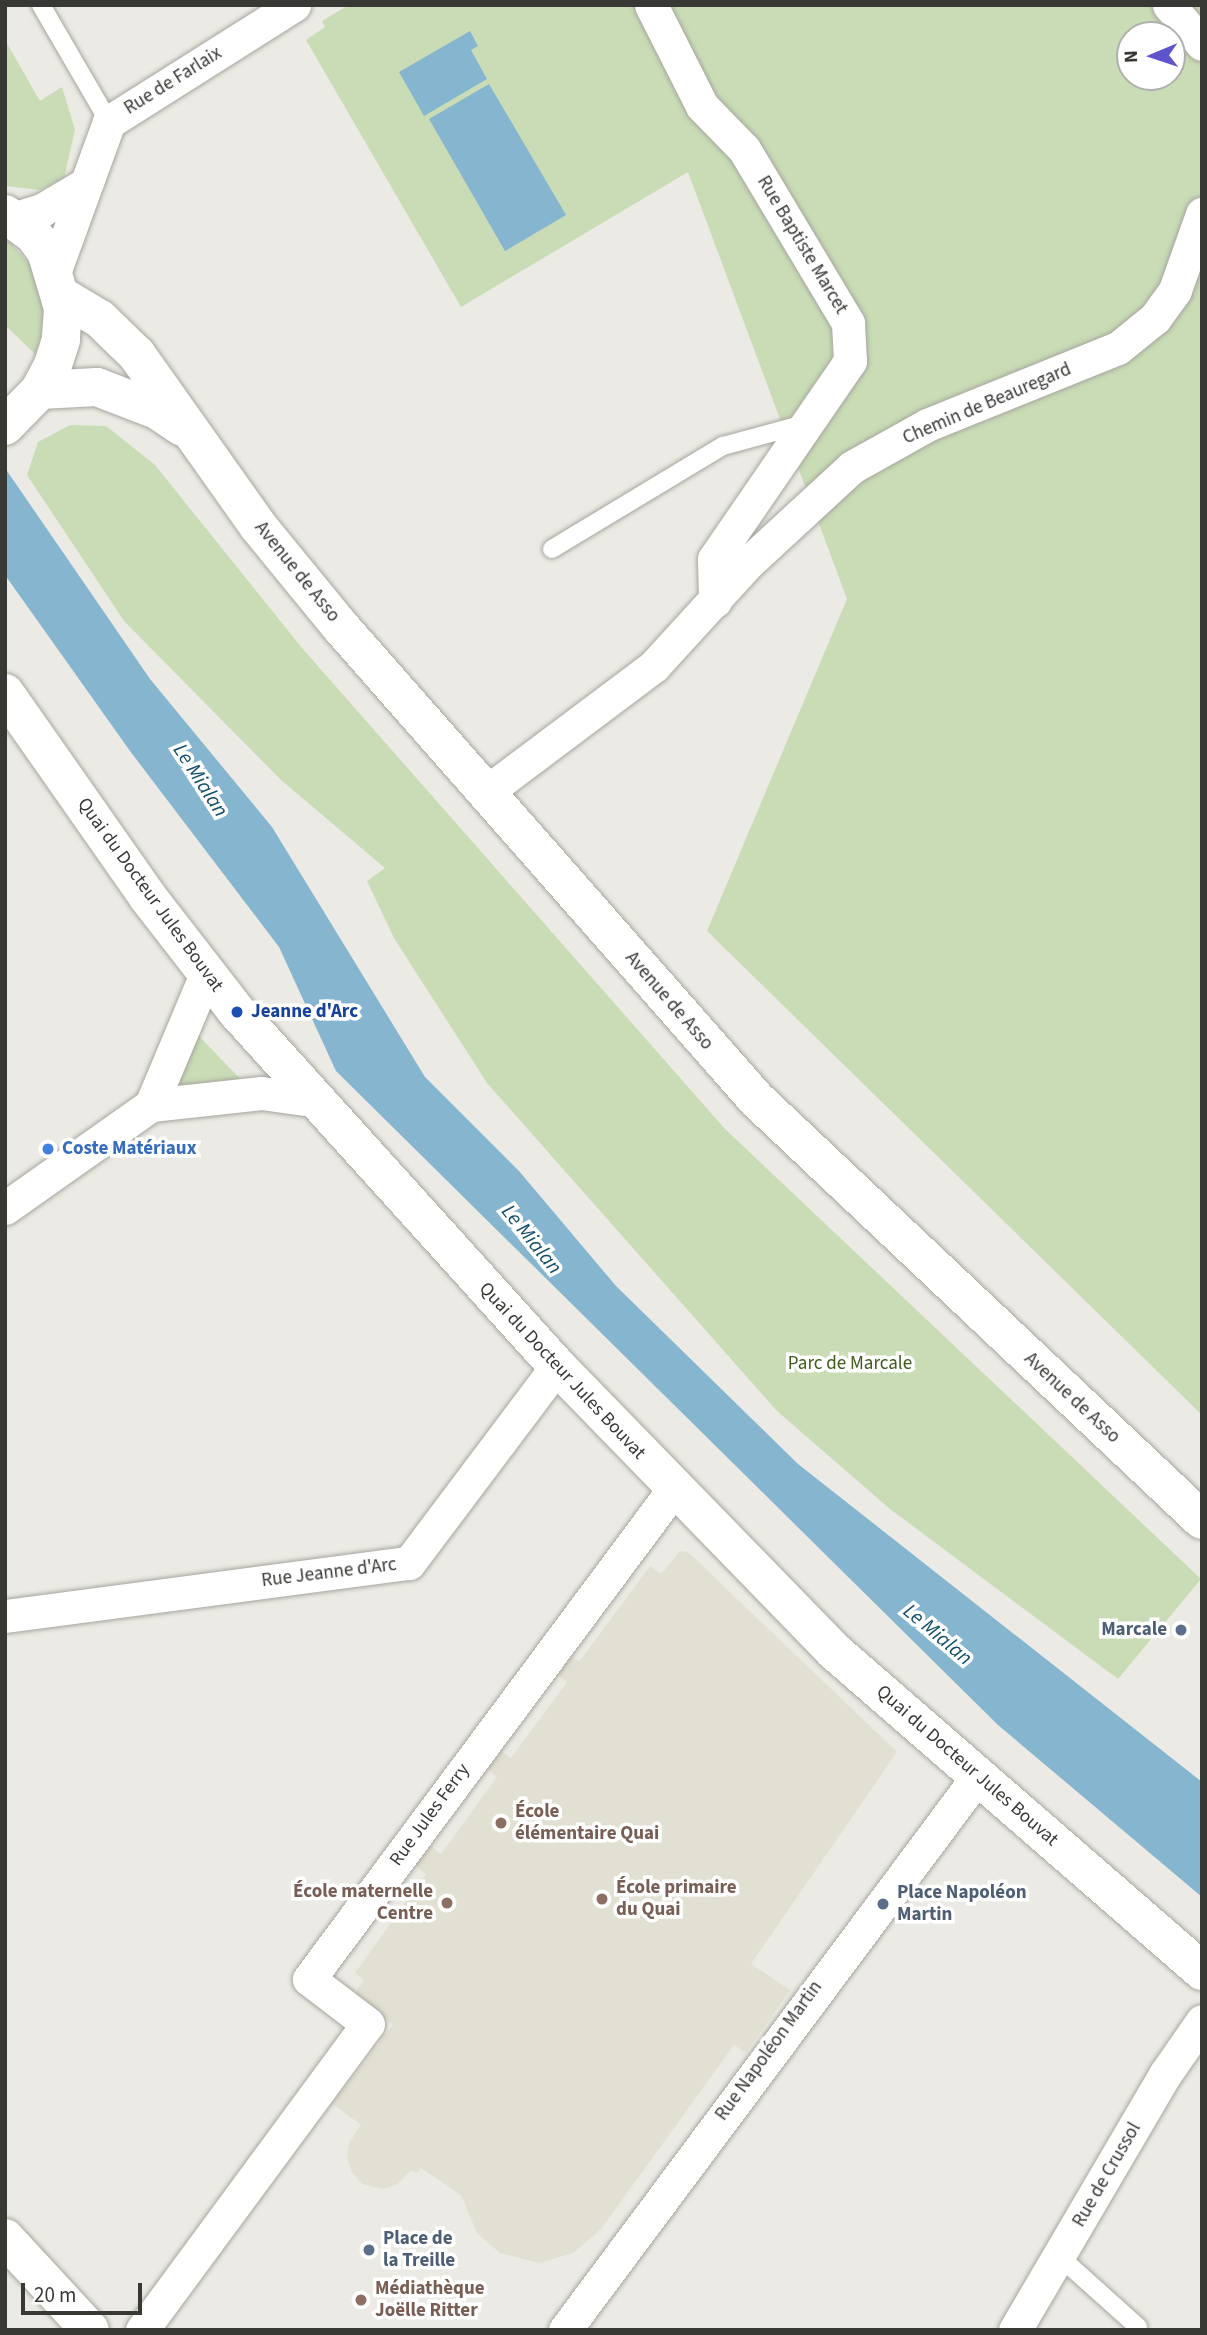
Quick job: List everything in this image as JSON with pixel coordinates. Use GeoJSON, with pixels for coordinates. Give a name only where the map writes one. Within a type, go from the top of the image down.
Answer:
{"type":"FeatureCollection","features":[{"type":"Feature","properties":{"kind":"main road"},"geometry":{"type":"LineString","coordinates":[[8,217],[33,234],[57,283],[61,340],[26,405]]}},
{"type":"Feature","properties":{"kind":"main road","name":"Avenue de Asso"},"geometry":{"type":"LineString","coordinates":[[57,283],[114,331],[137,355],[266,536],[485,793],[756,1099],[1202,1520]]}},
{"type":"Feature","properties":{"kind":"main road","name":"Avenue de Asso"},"geometry":{"type":"LineString","coordinates":[[26,405],[97,387],[157,410],[189,431]]}},
{"type":"Feature","properties":{"kind":"main road","name":"Quai du Docteur Jules Bouvat"},"geometry":{"type":"LineString","coordinates":[[8,703],[206,974],[312,1100],[673,1490],[834,1651],[1202,1971]]}},
{"type":"Feature","properties":{"kind":"main road"},"geometry":{"type":"LineString","coordinates":[[5,2238],[90,2330]]}},
{"type":"Feature","properties":{"kind":"street","name":"Rue de Farlaix"},"geometry":{"type":"LineString","coordinates":[[57,283],[80,209],[84,185],[109,122],[294,5]]}},
{"type":"Feature","properties":{"kind":"street","name":"Rue Baptiste Marcet"},"geometry":{"type":"LineString","coordinates":[[651,5],[702,106],[744,149],[848,323],[850,361],[804,424],[714,559],[715,601]]}},
{"type":"Feature","properties":{"kind":"street"},"geometry":{"type":"LineString","coordinates":[[1169,5],[1202,44]]}},
{"type":"Feature","properties":{"kind":"street"},"geometry":{"type":"LineString","coordinates":[[8,217],[42,210],[84,185]]}},
{"type":"Feature","properties":{"kind":"street","name":"Chemin de Beauregard"},"geometry":{"type":"LineString","coordinates":[[485,793],[654,666],[749,562],[852,467],[927,425],[1118,348],[1155,318],[1175,290],[1202,214]]}},
{"type":"Feature","properties":{"kind":"street"},"geometry":{"type":"LineString","coordinates":[[151,1105],[206,974]]}},
{"type":"Feature","properties":{"kind":"street"},"geometry":{"type":"LineString","coordinates":[[5,1208],[151,1105],[261,1093],[312,1100]]}},
{"type":"Feature","properties":{"kind":"street","name":"Rue Jeanne d'Arc"},"geometry":{"type":"LineString","coordinates":[[5,1616],[410,1563],[557,1366]]}},
{"type":"Feature","properties":{"kind":"street","name":"Rue Jules Ferry"},"geometry":{"type":"LineString","coordinates":[[142,2330],[368,2024],[309,1979],[673,1490]]}},
{"type":"Feature","properties":{"kind":"street","name":"Rue Napoléon Martin"},"geometry":{"type":"LineString","coordinates":[[565,2330],[978,1776]]}},
{"type":"Feature","properties":{"kind":"street","name":"Rue de Crussol"},"geometry":{"type":"LineString","coordinates":[[1015,2330],[1166,2073],[1202,2021]]}},
{"type":"Feature","properties":{"kind":"lane"},"geometry":{"type":"LineString","coordinates":[[41,5],[109,122]]}},
{"type":"Feature","properties":{"kind":"lane"},"geometry":{"type":"LineString","coordinates":[[552,549],[723,446],[804,424]]}},
{"type":"Feature","properties":{"kind":"lane"},"geometry":{"type":"LineString","coordinates":[[1060,2257],[1139,2327]]}},
{"type":"Feature","properties":{"kind":"shaded area","name":"École primaire du Quai"},"geometry":{"type":"Polygon","coordinates":[[[680,1551],[688,1552],[897,1752],[751,1964],[790,1990],[746,2053],[734,2045],[601,2229],[573,2253],[539,2263],[500,2253],[477,2233],[461,2195],[421,2168],[417,2173],[411,2170],[398,2184],[383,2189],[362,2184],[352,2172],[347,2158],[349,2143],[361,2125],[333,2104],[393,2025],[354,1995],[364,1980],[355,1973],[426,1874],[415,1865],[429,1845],[441,1854],[497,1777],[486,1767],[498,1749],[511,1758],[567,1682],[554,1672],[567,1653],[579,1662],[650,1566],[661,1574],[680,1551]]]}},
{"type":"Feature","properties":{"kind":"green space"},"geometry":{"type":"Polygon","coordinates":[[[349,5],[1202,5],[1202,1415],[707,931],[847,599],[688,172],[461,307],[306,40],[325,27],[322,21],[349,5]]]}},
{"type":"Feature","properties":{"kind":"green space"},"geometry":{"type":"Polygon","coordinates":[[[5,40],[40,101],[62,87],[75,130],[64,178],[40,190],[5,186],[5,40]]]}},
{"type":"Feature","properties":{"kind":"green space"},"geometry":{"type":"Polygon","coordinates":[[[5,237],[39,274],[47,319],[35,354],[5,325],[5,237]]]}},
{"type":"Feature","properties":{"kind":"green space","name":"Parc de Marcale"},"geometry":{"type":"Polygon","coordinates":[[[70,425],[106,426],[155,465],[302,648],[725,1129],[1201,1579],[1118,1679],[890,1509],[777,1411],[487,1083],[394,938],[367,881],[385,868],[281,780],[124,621],[27,475],[38,442],[70,425]]]}},
{"type":"Feature","properties":{"kind":"green space"},"geometry":{"type":"Polygon","coordinates":[[[196,1033],[248,1087],[175,1090],[196,1033]]]}},
{"type":"Feature","properties":{"kind":"water"},"geometry":{"type":"Polygon","coordinates":[[[470,31],[478,46],[471,50],[487,79],[424,116],[399,72],[470,31]]]}},
{"type":"Feature","properties":{"kind":"water"},"geometry":{"type":"Polygon","coordinates":[[[489,84],[566,215],[505,251],[429,119],[489,84]]]}},
{"type":"Feature","properties":{"kind":"water","name":"Le Mialan"},"geometry":{"type":"Polygon","coordinates":[[[5,468],[150,679],[272,827],[425,1077],[519,1171],[616,1286],[798,1464],[1202,1782],[1202,1897],[998,1725],[336,1071],[279,947],[130,751],[5,575],[5,468]]]}},
{"type":"Feature","properties":{"kind":"place","name":"Jeanne d'Arc"},"geometry":{"type":"Point","coordinates":[237,1012]}},
{"type":"Feature","properties":{"kind":"place","name":"Coste Matériaux"},"geometry":{"type":"Point","coordinates":[48,1149]}},
{"type":"Feature","properties":{"kind":"place","name":"Marcale"},"geometry":{"type":"Point","coordinates":[1181,1630]}},
{"type":"Feature","properties":{"kind":"place","name":"École élémentaire Quai"},"geometry":{"type":"Point","coordinates":[501,1823]}},
{"type":"Feature","properties":{"kind":"place","name":"École primaire du Quai"},"geometry":{"type":"Point","coordinates":[602,1899]}},
{"type":"Feature","properties":{"kind":"place","name":"École maternelle Centre"},"geometry":{"type":"Point","coordinates":[447,1903]}},
{"type":"Feature","properties":{"kind":"place","name":"Place Napoléon Martin"},"geometry":{"type":"Point","coordinates":[883,1904]}},
{"type":"Feature","properties":{"kind":"place","name":"Place de la Treille"},"geometry":{"type":"Point","coordinates":[369,2250]}},
{"type":"Feature","properties":{"kind":"place","name":"Médiathèque Joëlle Ritter"},"geometry":{"type":"Point","coordinates":[361,2300]}}]}
